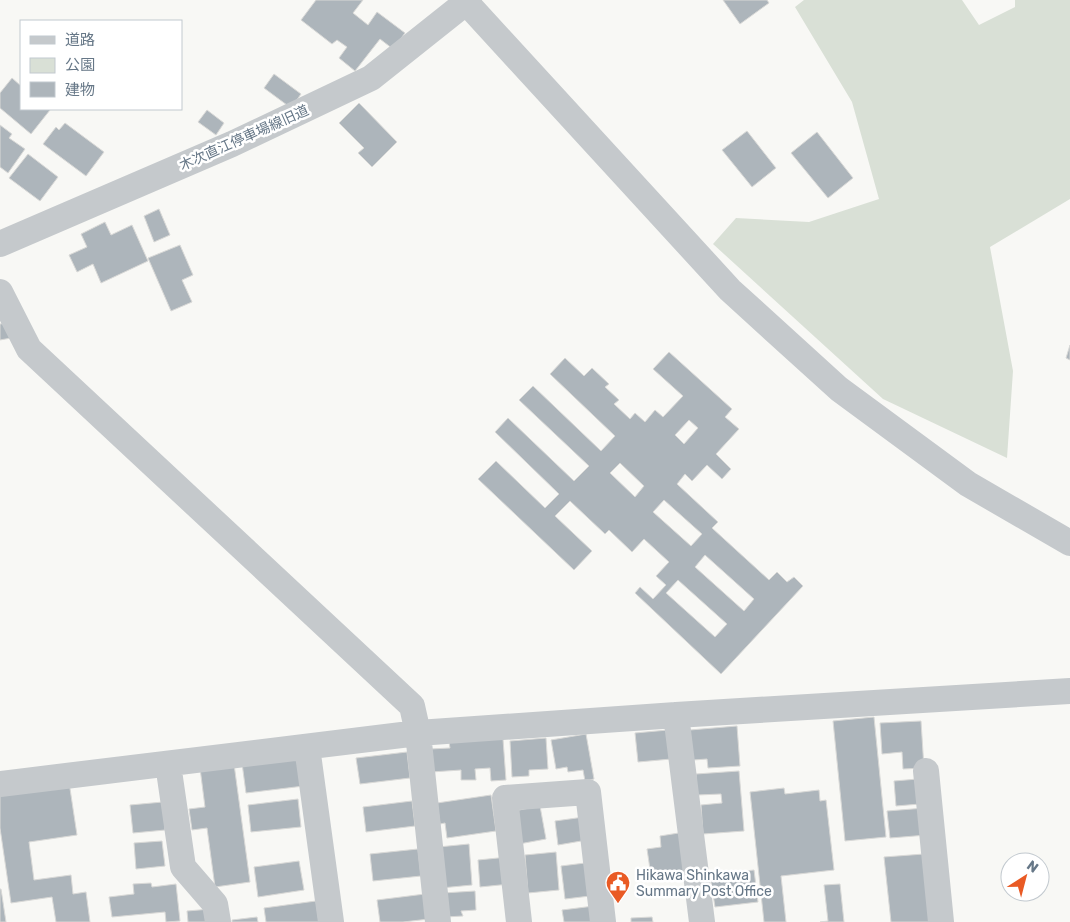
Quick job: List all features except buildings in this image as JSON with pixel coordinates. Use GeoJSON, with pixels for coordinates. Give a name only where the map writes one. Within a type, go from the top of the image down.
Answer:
{"type":"FeatureCollection","features":[{"type":"Feature","properties":{"kind":"street","name":"木次直江停車場線旧道"},"geometry":{"type":"LineString","coordinates":[[0,244],[232,144],[372,78],[466,1]]}},
{"type":"Feature","properties":{"kind":"street"},"geometry":{"type":"LineString","coordinates":[[466,1],[730,290],[839,389],[968,484],[1070,543]]}},
{"type":"Feature","properties":{"kind":"street"},"geometry":{"type":"LineString","coordinates":[[0,292],[29,349],[412,706],[418,733],[438,922]]}},
{"type":"Feature","properties":{"kind":"street"},"geometry":{"type":"LineString","coordinates":[[0,784],[418,733],[1070,691]]}},
{"type":"Feature","properties":{"kind":"street"},"geometry":{"type":"LineString","coordinates":[[676,715],[702,922]]}},
{"type":"Feature","properties":{"kind":"street"},"geometry":{"type":"LineString","coordinates":[[307,747],[331,922]]}},
{"type":"Feature","properties":{"kind":"street"},"geometry":{"type":"LineString","coordinates":[[168,764],[183,867],[215,904],[218,922]]}},
{"type":"Feature","properties":{"kind":"street"},"geometry":{"type":"LineString","coordinates":[[926,771],[941,922]]}},
{"type":"Feature","properties":{"kind":"street"},"geometry":{"type":"LineString","coordinates":[[519,922],[505,798],[588,792],[603,922]]}},
{"type":"Feature","properties":{"kind":"green space"},"geometry":{"type":"Polygon","coordinates":[[[804,0],[962,0],[979,25],[1015,7],[1015,0],[1070,0],[1070,199],[990,247],[1013,371],[1007,458],[883,399],[713,244],[736,218],[809,222],[879,199],[852,102],[795,7],[804,0]]]}},
{"type":"Feature","properties":{"kind":"place","name":"Hikawa Shinkawa Summary Post Office"},"geometry":{"type":"Point","coordinates":[618,904]}}]}
